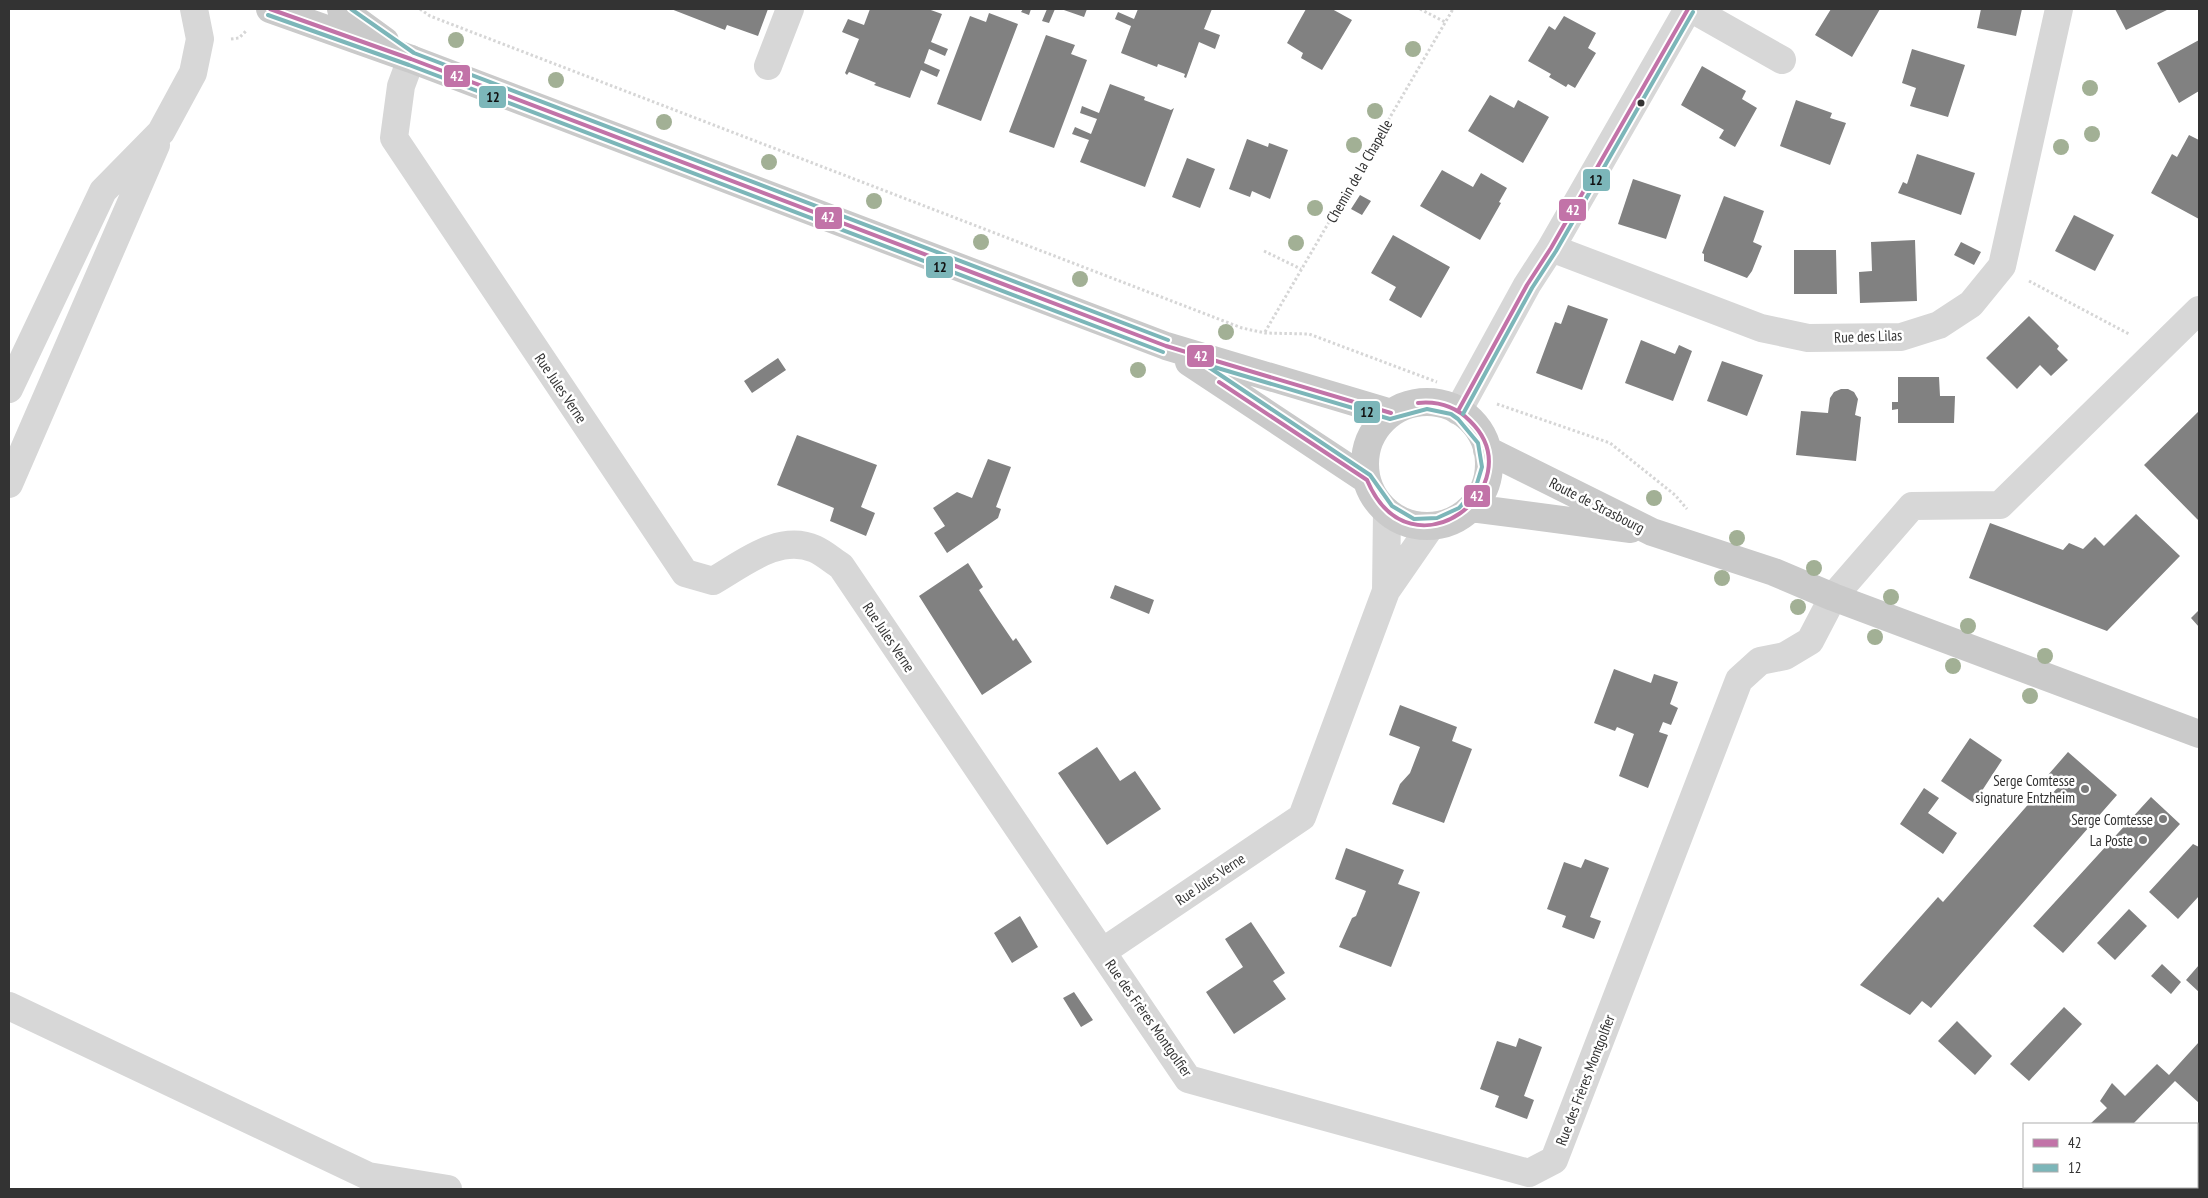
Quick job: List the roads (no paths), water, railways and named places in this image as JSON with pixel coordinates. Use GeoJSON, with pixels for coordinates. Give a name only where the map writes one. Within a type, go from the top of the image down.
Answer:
{"type":"FeatureCollection","features":[{"type":"Feature","properties":{"kind":"main road"},"geometry":{"type":"LineString","coordinates":[[270,9],[410,59],[1166,346],[1391,413]]}},
{"type":"Feature","properties":{"kind":"main road"},"geometry":{"type":"LineString","coordinates":[[341,9],[410,59]]}},
{"type":"Feature","properties":{"kind":"main road"},"geometry":{"type":"LineString","coordinates":[[1166,346],[1367,480]]}},
{"type":"Feature","properties":{"kind":"main road"},"geometry":{"type":"LineString","coordinates":[[1426,402],[1445,404],[1462,402],[1482,435],[1488,450],[1489,471],[1485,484],[1471,508],[1460,517],[1431,526],[1415,525],[1387,512],[1374,498],[1367,480],[1365,461],[1369,443],[1378,426],[1391,413],[1408,405],[1426,402]]}},
{"type":"Feature","properties":{"kind":"main road","name":"Route de Strasbourg"},"geometry":{"type":"LineString","coordinates":[[1488,450],[1652,532]]}},
{"type":"Feature","properties":{"kind":"main road","name":"Route de Strasbourg"},"geometry":{"type":"LineString","coordinates":[[1471,508],[1652,532]]}},
{"type":"Feature","properties":{"kind":"main road"},"geometry":{"type":"LineString","coordinates":[[1652,532],[1774,572],[1833,597],[2199,734]]}},
{"type":"Feature","properties":{"kind":"street"},"geometry":{"type":"LineString","coordinates":[[9,484],[161,132],[193,73],[200,39],[194,9]]}},
{"type":"Feature","properties":{"kind":"street"},"geometry":{"type":"LineString","coordinates":[[768,66],[790,9]]}},
{"type":"Feature","properties":{"kind":"street"},"geometry":{"type":"LineString","coordinates":[[1462,402],[1527,285],[1551,248],[1688,9]]}},
{"type":"Feature","properties":{"kind":"street"},"geometry":{"type":"LineString","coordinates":[[1692,9],[1782,60]]}},
{"type":"Feature","properties":{"kind":"street","name":"Rue des Lilas"},"geometry":{"type":"LineString","coordinates":[[1551,248],[1761,328],[1808,338],[1900,336],[1939,325],[1971,304],[2002,266],[2059,9]]}},
{"type":"Feature","properties":{"kind":"street","name":"Rue Jules Verne"},"geometry":{"type":"LineString","coordinates":[[410,59],[401,86],[394,138],[685,573],[712,581],[765,551],[784,544],[815,549],[841,566],[1102,952],[1302,817],[1386,592],[1431,526]]}},
{"type":"Feature","properties":{"kind":"street"},"geometry":{"type":"LineString","coordinates":[[9,389],[103,191],[161,132]]}},
{"type":"Feature","properties":{"kind":"street","name":"Rue des Frères Montgolfier"},"geometry":{"type":"LineString","coordinates":[[1102,952],[1188,1079],[1529,1173],[1554,1160],[1739,680],[1760,660],[1785,656],[1810,641],[1833,597],[1912,506],[2000,505],[2199,310]]}},
{"type":"Feature","properties":{"kind":"street","name":"Rue Jules Verne"},"geometry":{"type":"LineString","coordinates":[[1386,592],[1387,512]]}},
{"type":"Feature","properties":{"kind":"street"},"geometry":{"type":"LineString","coordinates":[[9,1006],[372,1182],[448,1189]]}},
{"type":"Feature","properties":{"kind":"place","name":"Serge Comtesse signature Entzheim"},"geometry":{"type":"Point","coordinates":[2085,789]}},
{"type":"Feature","properties":{"kind":"place","name":"Serge Comtesse"},"geometry":{"type":"Point","coordinates":[2163,819]}},
{"type":"Feature","properties":{"kind":"place","name":"La Poste"},"geometry":{"type":"Point","coordinates":[2143,840]}}]}
